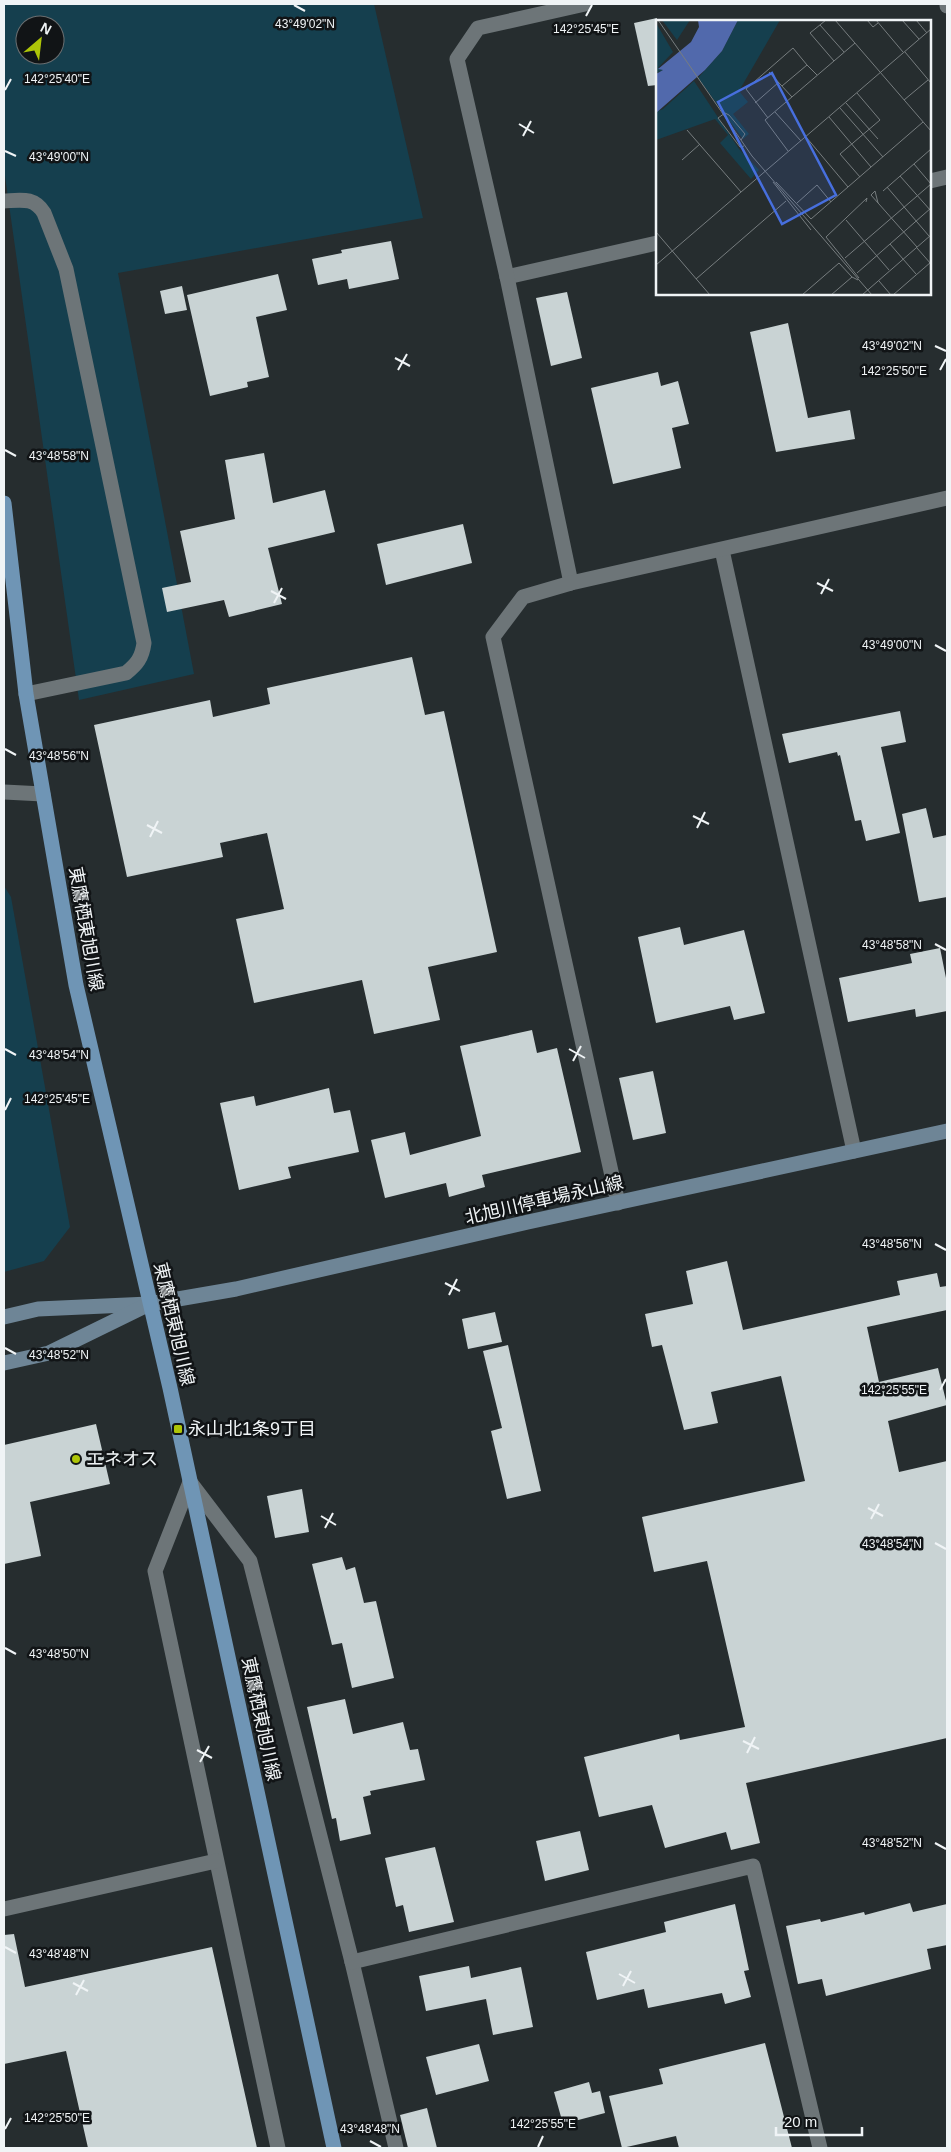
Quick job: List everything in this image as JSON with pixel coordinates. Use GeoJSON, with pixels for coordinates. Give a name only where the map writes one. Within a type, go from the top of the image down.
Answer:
{"type":"FeatureCollection","features":[{"type":"Feature","properties":{"kind":"main road","name":"東鷹栖東旭川線"},"geometry":{"type":"LineString","coordinates":[[4,503],[26,694],[76,985],[190,1482],[334,2148]]}},
{"type":"Feature","properties":{"kind":"main road","name":"北旭川停車場永山線"},"geometry":{"type":"LineString","coordinates":[[4,1317],[38,1309],[149,1304],[236,1289],[854,1150],[947,1131]]}},
{"type":"Feature","properties":{"kind":"main road","name":"北旭川停車場永山線"},"geometry":{"type":"LineString","coordinates":[[4,1363],[49,1353],[149,1304]]}},
{"type":"Feature","properties":{"kind":"street"},"geometry":{"type":"LineString","coordinates":[[571,583],[506,277],[457,59],[478,28],[585,4]]}},
{"type":"Feature","properties":{"kind":"street"},"geometry":{"type":"LineString","coordinates":[[931,181],[947,177]]}},
{"type":"Feature","properties":{"kind":"street"},"geometry":{"type":"LineString","coordinates":[[4,201],[28,199],[39,205],[44,213],[66,270],[144,643],[143,654],[137,664],[126,673],[26,694]]}},
{"type":"Feature","properties":{"kind":"street"},"geometry":{"type":"LineString","coordinates":[[506,277],[656,243]]}},
{"type":"Feature","properties":{"kind":"street"},"geometry":{"type":"LineString","coordinates":[[618,1203],[493,637],[523,597],[571,583],[947,498]]}},
{"type":"Feature","properties":{"kind":"street"},"geometry":{"type":"LineString","coordinates":[[722,550],[854,1150]]}},
{"type":"Feature","properties":{"kind":"street"},"geometry":{"type":"LineString","coordinates":[[4,792],[44,794]]}},
{"type":"Feature","properties":{"kind":"street"},"geometry":{"type":"LineString","coordinates":[[190,1482],[155,1571],[278,2148]]}},
{"type":"Feature","properties":{"kind":"street"},"geometry":{"type":"LineString","coordinates":[[190,1482],[250,1560],[352,1962],[396,2148]]}},
{"type":"Feature","properties":{"kind":"street"},"geometry":{"type":"LineString","coordinates":[[4,1909],[216,1861]]}},
{"type":"Feature","properties":{"kind":"street"},"geometry":{"type":"LineString","coordinates":[[352,1962],[753,1866],[820,2148]]}},
{"type":"Feature","properties":{"kind":"shaded area"},"geometry":{"type":"Polygon","coordinates":[[[4,4],[374,4],[423,218],[118,273],[194,674],[79,700],[4,169],[4,4]]]}},
{"type":"Feature","properties":{"kind":"shaded area"},"geometry":{"type":"Polygon","coordinates":[[[4,886],[11,897],[70,1227],[44,1261],[4,1272],[4,886]]]}},
{"type":"Feature","properties":{"kind":"building"},"geometry":{"type":"Polygon","coordinates":[[[657,18],[656,85],[648,86],[634,23],[657,18]]]}},
{"type":"Feature","properties":{"kind":"building"},"geometry":{"type":"Polygon","coordinates":[[[391,241],[399,279],[349,289],[347,279],[318,285],[312,259],[342,253],[341,250],[391,241]]]}},
{"type":"Feature","properties":{"kind":"building"},"geometry":{"type":"Polygon","coordinates":[[[278,274],[287,310],[256,317],[269,377],[247,382],[248,387],[210,396],[187,295],[278,274]]]}},
{"type":"Feature","properties":{"kind":"building"},"geometry":{"type":"Polygon","coordinates":[[[182,286],[187,310],[165,314],[160,291],[182,286]]]}},
{"type":"Feature","properties":{"kind":"building"},"geometry":{"type":"Polygon","coordinates":[[[567,292],[582,358],[551,366],[536,298],[567,292]]]}},
{"type":"Feature","properties":{"kind":"building"},"geometry":{"type":"Polygon","coordinates":[[[788,323],[808,418],[850,410],[855,439],[776,452],[750,332],[788,323]]]}},
{"type":"Feature","properties":{"kind":"building"},"geometry":{"type":"Polygon","coordinates":[[[658,372],[661,386],[678,381],[689,424],[672,428],[681,468],[613,484],[591,388],[658,372]]]}},
{"type":"Feature","properties":{"kind":"building"},"geometry":{"type":"Polygon","coordinates":[[[264,453],[273,503],[325,490],[335,532],[268,548],[282,604],[229,617],[224,600],[167,612],[162,588],[191,582],[180,531],[235,519],[225,460],[264,453]]]}},
{"type":"Feature","properties":{"kind":"building"},"geometry":{"type":"Polygon","coordinates":[[[463,524],[472,563],[386,585],[377,544],[463,524]]]}},
{"type":"Feature","properties":{"kind":"building"},"geometry":{"type":"Polygon","coordinates":[[[412,657],[425,715],[444,711],[497,952],[428,967],[440,1020],[374,1034],[362,980],[254,1003],[236,919],[284,909],[267,833],[220,843],[223,857],[127,877],[94,725],[210,700],[213,717],[270,704],[267,688],[412,657]]]}},
{"type":"Feature","properties":{"kind":"building"},"geometry":{"type":"Polygon","coordinates":[[[900,711],[906,742],[881,747],[900,833],[866,841],[861,820],[855,821],[840,755],[838,756],[837,752],[789,763],[782,734],[900,711]]]}},
{"type":"Feature","properties":{"kind":"building"},"geometry":{"type":"Polygon","coordinates":[[[926,808],[933,838],[947,835],[947,897],[919,902],[902,814],[926,808]]]}},
{"type":"Feature","properties":{"kind":"building"},"geometry":{"type":"Polygon","coordinates":[[[680,927],[684,945],[744,930],[765,1013],[734,1020],[730,1006],[656,1023],[638,937],[680,927]]]}},
{"type":"Feature","properties":{"kind":"building"},"geometry":{"type":"Polygon","coordinates":[[[940,948],[947,983],[947,1011],[916,1017],[915,1009],[848,1022],[839,978],[912,963],[910,954],[940,948]]]}},
{"type":"Feature","properties":{"kind":"building"},"geometry":{"type":"Polygon","coordinates":[[[532,1030],[537,1053],[557,1048],[581,1152],[482,1175],[485,1187],[449,1197],[446,1183],[385,1198],[371,1140],[405,1132],[410,1155],[481,1136],[460,1046],[532,1030]]]}},
{"type":"Feature","properties":{"kind":"building"},"geometry":{"type":"Polygon","coordinates":[[[653,1071],[666,1133],[633,1140],[619,1078],[653,1071]]]}},
{"type":"Feature","properties":{"kind":"building"},"geometry":{"type":"Polygon","coordinates":[[[329,1088],[334,1113],[350,1110],[359,1152],[288,1167],[291,1178],[239,1190],[220,1103],[254,1096],[256,1106],[329,1088]]]}},
{"type":"Feature","properties":{"kind":"building"},"geometry":{"type":"Polygon","coordinates":[[[727,1261],[743,1330],[900,1295],[897,1281],[937,1273],[940,1287],[947,1286],[947,1310],[867,1327],[879,1382],[938,1368],[947,1405],[888,1421],[899,1472],[947,1461],[947,1738],[746,1783],[760,1843],[731,1850],[726,1832],[665,1848],[652,1805],[599,1817],[584,1757],[679,1734],[680,1740],[745,1727],[707,1561],[654,1572],[642,1517],[805,1481],[781,1376],[711,1392],[718,1423],[684,1430],[662,1345],[652,1347],[645,1314],[693,1304],[686,1271],[727,1261]]]}},
{"type":"Feature","properties":{"kind":"building"},"geometry":{"type":"Polygon","coordinates":[[[495,1312],[502,1342],[468,1349],[462,1319],[495,1312]]]}},
{"type":"Feature","properties":{"kind":"building"},"geometry":{"type":"Polygon","coordinates":[[[508,1345],[541,1491],[507,1499],[491,1431],[502,1428],[483,1351],[508,1345]]]}},
{"type":"Feature","properties":{"kind":"building"},"geometry":{"type":"Polygon","coordinates":[[[96,1424],[110,1484],[30,1502],[41,1556],[4,1564],[4,1445],[96,1424]]]}},
{"type":"Feature","properties":{"kind":"building"},"geometry":{"type":"Polygon","coordinates":[[[302,1489],[309,1532],[275,1538],[267,1496],[302,1489]]]}},
{"type":"Feature","properties":{"kind":"building"},"geometry":{"type":"Polygon","coordinates":[[[342,1557],[346,1570],[355,1567],[364,1603],[376,1601],[394,1678],[352,1688],[342,1643],[332,1645],[312,1564],[342,1557]]]}},
{"type":"Feature","properties":{"kind":"building"},"geometry":{"type":"Polygon","coordinates":[[[345,1699],[353,1734],[403,1722],[410,1750],[418,1749],[425,1780],[370,1791],[371,1795],[363,1797],[371,1834],[340,1841],[336,1818],[332,1819],[307,1707],[345,1699]]]}},
{"type":"Feature","properties":{"kind":"building"},"geometry":{"type":"Polygon","coordinates":[[[580,1831],[589,1870],[545,1881],[536,1841],[580,1831]]]}},
{"type":"Feature","properties":{"kind":"building"},"geometry":{"type":"Polygon","coordinates":[[[435,1847],[454,1922],[409,1932],[403,1905],[396,1907],[385,1858],[435,1847]]]}},
{"type":"Feature","properties":{"kind":"building"},"geometry":{"type":"Polygon","coordinates":[[[910,1903],[913,1912],[947,1904],[947,1945],[927,1949],[931,1969],[826,1996],[822,1979],[798,1984],[786,1926],[820,1919],[821,1922],[864,1912],[865,1915],[910,1903]]]}},
{"type":"Feature","properties":{"kind":"building"},"geometry":{"type":"Polygon","coordinates":[[[735,1904],[749,1970],[744,1971],[751,1997],[725,2004],[722,1993],[648,2008],[644,1989],[597,2000],[586,1952],[666,1932],[664,1922],[735,1904]]]}},
{"type":"Feature","properties":{"kind":"building"},"geometry":{"type":"Polygon","coordinates":[[[14,1934],[25,1987],[212,1947],[257,2148],[88,2148],[66,2051],[4,2064],[4,1935],[14,1934]]]}},
{"type":"Feature","properties":{"kind":"building"},"geometry":{"type":"Polygon","coordinates":[[[469,1966],[471,1978],[521,1967],[533,2027],[493,2035],[486,1999],[426,2011],[419,1976],[469,1966]]]}},
{"type":"Feature","properties":{"kind":"building"},"geometry":{"type":"Polygon","coordinates":[[[765,2043],[792,2148],[679,2148],[676,2136],[622,2148],[609,2096],[663,2084],[659,2069],[765,2043]]]}},
{"type":"Feature","properties":{"kind":"building"},"geometry":{"type":"Polygon","coordinates":[[[479,2044],[489,2081],[436,2095],[426,2057],[479,2044]]]}},
{"type":"Feature","properties":{"kind":"building"},"geometry":{"type":"Polygon","coordinates":[[[589,2082],[592,2093],[600,2091],[605,2113],[563,2124],[554,2092],[589,2082]]]}},
{"type":"Feature","properties":{"kind":"building"},"geometry":{"type":"Polygon","coordinates":[[[427,2108],[437,2148],[408,2148],[400,2115],[427,2108]]]}},
{"type":"Feature","properties":{"kind":"place","name":"永山北1条9丁目"},"geometry":{"type":"Point","coordinates":[178,1429]}},
{"type":"Feature","properties":{"kind":"place","name":"エネオス"},"geometry":{"type":"Point","coordinates":[76,1459]}}]}
